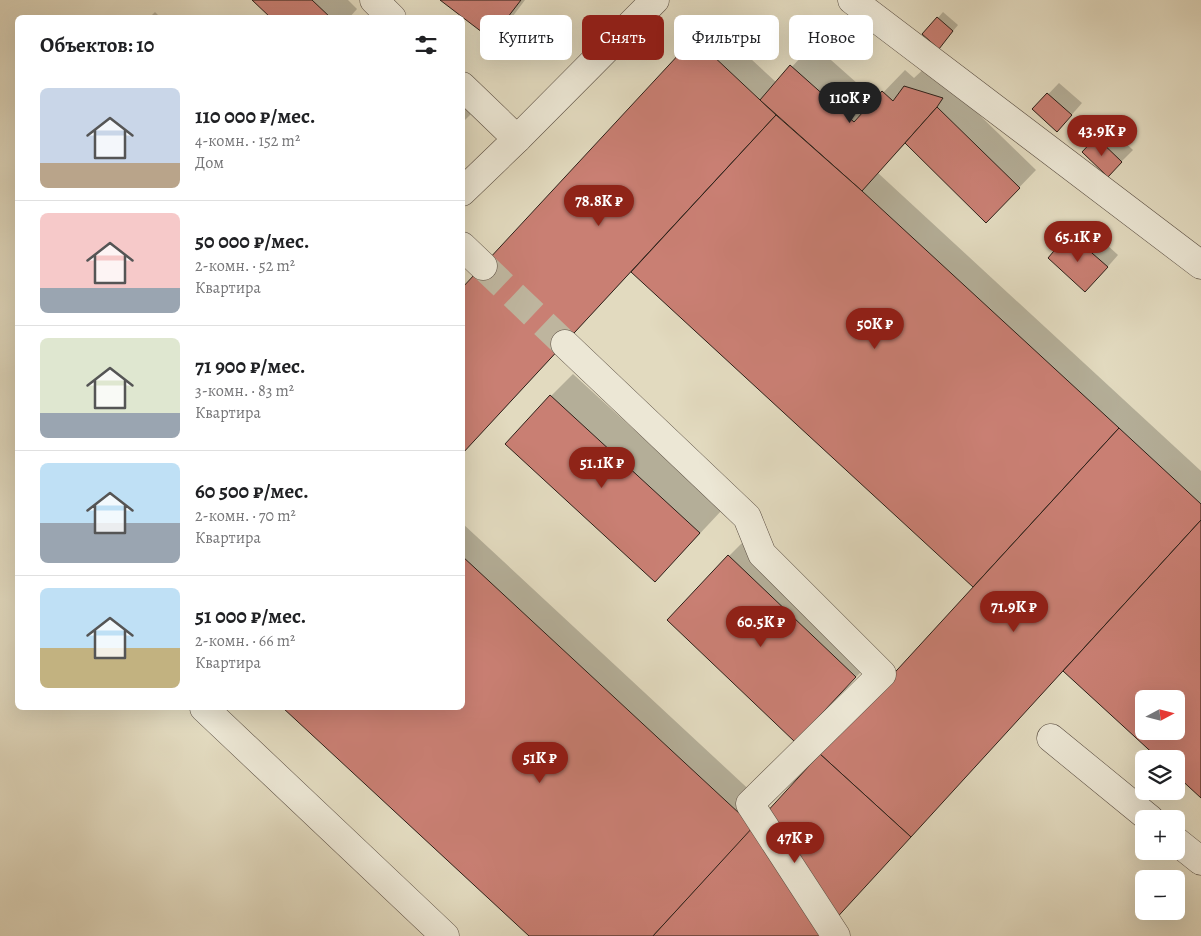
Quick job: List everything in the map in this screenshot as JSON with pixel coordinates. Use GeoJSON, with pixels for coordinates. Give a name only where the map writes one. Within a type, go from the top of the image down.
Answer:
{"type":"FeatureCollection","features":[{"type":"Feature","properties":{"kind":"lane"},"geometry":{"type":"LineString","coordinates":[[374,0],[389,15]]}},
{"type":"Feature","properties":{"kind":"lane"},"geometry":{"type":"LineString","coordinates":[[465,189],[656,0]]}},
{"type":"Feature","properties":{"kind":"lane"},"geometry":{"type":"LineString","coordinates":[[852,0],[1201,265]]}},
{"type":"Feature","properties":{"kind":"lane"},"geometry":{"type":"LineString","coordinates":[[465,89],[517,139]]}},
{"type":"Feature","properties":{"kind":"lane"},"geometry":{"type":"LineString","coordinates":[[465,249],[483,266]]}},
{"type":"Feature","properties":{"kind":"lane"},"geometry":{"type":"LineString","coordinates":[[564,344],[747,517],[762,554],[882,674],[750,804],[836,936]]}},
{"type":"Feature","properties":{"kind":"lane"},"geometry":{"type":"LineString","coordinates":[[206,710],[445,936]]}},
{"type":"Feature","properties":{"kind":"lane"},"geometry":{"type":"LineString","coordinates":[[1051,738],[1139,810]]}},
{"type":"Feature","properties":{"kind":"lane"},"geometry":{"type":"LineString","coordinates":[[1185,848],[1201,861]]}},
{"type":"Feature","properties":{"kind":"building"},"geometry":{"type":"Polygon","coordinates":[[[252,0],[312,0],[328,15],[268,15],[252,0]]]}},
{"type":"Feature","properties":{"kind":"building"},"geometry":{"type":"Polygon","coordinates":[[[440,0],[521,0],[509,15],[480,15],[480,31],[465,19],[465,15],[460,15],[440,0]]]}},
{"type":"Feature","properties":{"kind":"building"},"geometry":{"type":"Polygon","coordinates":[[[937,17],[953,31],[939,49],[922,34],[937,17]]]}},
{"type":"Feature","properties":{"kind":"building"},"geometry":{"type":"Polygon","coordinates":[[[674,60],[717,60],[776,115],[465,451],[465,285],[674,60]]]}},
{"type":"Feature","properties":{"kind":"building"},"geometry":{"type":"Polygon","coordinates":[[[790,65],[854,122],[882,91],[893,101],[904,86],[943,98],[862,191],[760,100],[790,65]]]}},
{"type":"Feature","properties":{"kind":"building"},"geometry":{"type":"Polygon","coordinates":[[[1047,93],[1072,115],[1057,132],[1032,109],[1047,93]]]}},
{"type":"Feature","properties":{"kind":"building"},"geometry":{"type":"Polygon","coordinates":[[[937,107],[1020,188],[986,223],[905,143],[937,107]]]}},
{"type":"Feature","properties":{"kind":"building"},"geometry":{"type":"Polygon","coordinates":[[[776,115],[862,191],[1119,428],[973,587],[631,272],[776,115]]]}},
{"type":"Feature","properties":{"kind":"building"},"geometry":{"type":"Polygon","coordinates":[[[1096,137],[1122,162],[1108,177],[1082,152],[1096,137]]]}},
{"type":"Feature","properties":{"kind":"building"},"geometry":{"type":"Polygon","coordinates":[[[1069,233],[1108,267],[1085,292],[1048,258],[1069,233]]]}},
{"type":"Feature","properties":{"kind":"building"},"geometry":{"type":"Polygon","coordinates":[[[550,395],[700,533],[655,582],[505,444],[550,395]]]}},
{"type":"Feature","properties":{"kind":"building"},"geometry":{"type":"Polygon","coordinates":[[[1119,428],[1201,504],[1201,520],[911,837],[820,754],[1119,428]]]}},
{"type":"Feature","properties":{"kind":"building"},"geometry":{"type":"Polygon","coordinates":[[[1201,520],[1201,798],[1185,783],[1185,750],[1149,750],[1138,740],[1185,740],[1185,690],[1135,690],[1135,737],[1063,671],[1201,520]]]}},
{"type":"Feature","properties":{"kind":"building"},"geometry":{"type":"Polygon","coordinates":[[[728,555],[856,677],[795,742],[667,620],[728,555]]]}},
{"type":"Feature","properties":{"kind":"building"},"geometry":{"type":"Polygon","coordinates":[[[465,559],[754,827],[653,936],[529,936],[285,710],[465,710],[465,559]]]}},
{"type":"Feature","properties":{"kind":"building"},"geometry":{"type":"Polygon","coordinates":[[[820,754],[911,837],[820,936],[653,936],[820,754]]]}},
{"type":"Feature","properties":{"kind":"tunnel"},"geometry":{"type":"LineString","coordinates":[[483,266],[565,344]]}}]}
